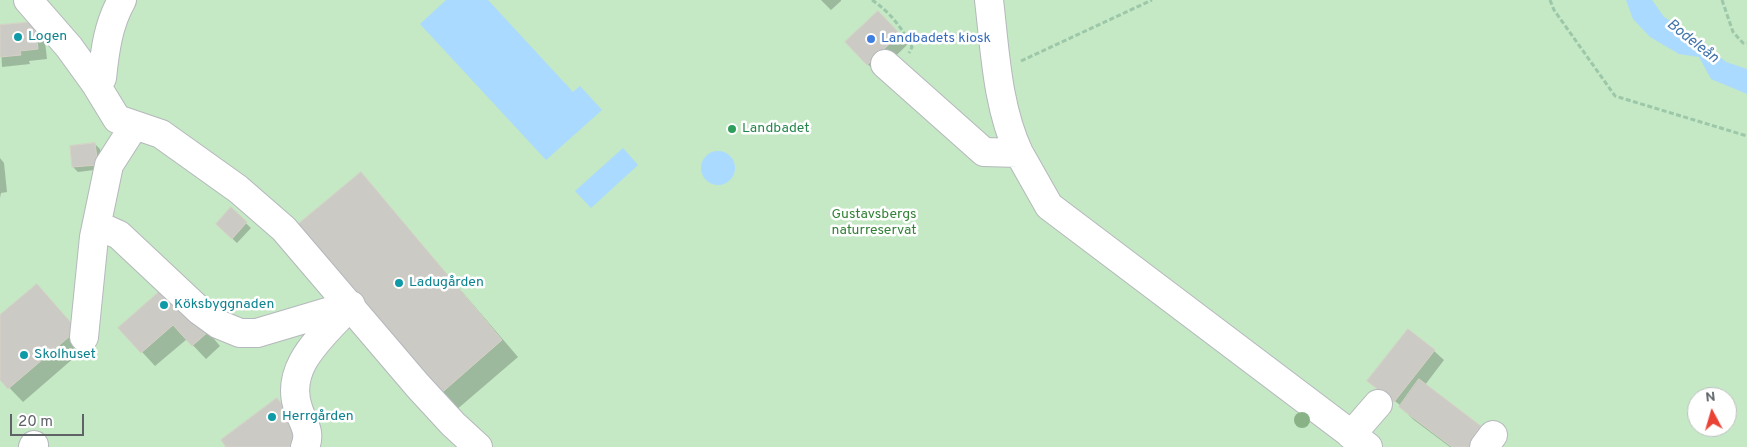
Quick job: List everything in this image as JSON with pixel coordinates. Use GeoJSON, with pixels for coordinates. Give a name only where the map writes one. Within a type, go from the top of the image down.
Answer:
{"type":"FeatureCollection","features":[{"type":"Feature","properties":{"kind":"lane"},"geometry":{"type":"LineString","coordinates":[[28,0],[69,46],[95,82],[117,118],[134,126],[160,134],[238,189],[284,229],[351,305],[418,386],[453,424],[478,447]]}},
{"type":"Feature","properties":{"kind":"lane"},"geometry":{"type":"LineString","coordinates":[[95,82],[102,78],[106,41],[113,16],[122,0]]}},
{"type":"Feature","properties":{"kind":"lane"},"geometry":{"type":"LineString","coordinates":[[989,0],[998,72],[1011,136],[1034,182],[1049,206],[1359,441],[1378,404]]}},
{"type":"Feature","properties":{"kind":"lane"},"geometry":{"type":"LineString","coordinates":[[891,69],[984,152],[1019,153]]}},
{"type":"Feature","properties":{"kind":"lane"},"geometry":{"type":"LineString","coordinates":[[84,337],[96,229],[109,165],[134,126]]}},
{"type":"Feature","properties":{"kind":"lane"},"geometry":{"type":"LineString","coordinates":[[96,229],[108,230],[119,235],[200,311],[218,324],[240,333],[257,332],[351,305]]}},
{"type":"Feature","properties":{"kind":"lane"},"geometry":{"type":"LineString","coordinates":[[305,447],[309,435],[298,409],[295,391],[300,365],[351,305]]}},
{"type":"Feature","properties":{"kind":"path"},"geometry":{"type":"LineString","coordinates":[[872,0],[881,6],[902,27],[912,47],[891,69]]}},
{"type":"Feature","properties":{"kind":"path"},"geometry":{"type":"LineString","coordinates":[[998,72],[1152,0]]}},
{"type":"Feature","properties":{"kind":"path"},"geometry":{"type":"LineString","coordinates":[[1550,0],[1554,10],[1615,96],[1747,136]]}},
{"type":"Feature","properties":{"kind":"path"},"geometry":{"type":"LineString","coordinates":[[1722,0],[1733,32],[1743,43],[1747,42]]}},
{"type":"Feature","properties":{"kind":"green space","name":"Gustavsbergs naturreservat"},"geometry":{"type":"Polygon","coordinates":[[[0,0],[1747,0],[1747,447],[0,447],[0,0]]]}},
{"type":"Feature","properties":{"kind":"water"},"geometry":{"type":"Polygon","coordinates":[[[446,0],[488,0],[573,92],[580,86],[602,110],[546,160],[420,24],[446,0]]]}},
{"type":"Feature","properties":{"kind":"water","name":"Bodeleån"},"geometry":{"type":"Polygon","coordinates":[[[1626,0],[1652,0],[1664,17],[1683,28],[1726,62],[1747,69],[1747,94],[1711,79],[1699,57],[1679,54],[1650,37],[1633,19],[1626,0]]]}},
{"type":"Feature","properties":{"kind":"water"},"geometry":{"type":"Polygon","coordinates":[[[623,148],[638,165],[591,208],[575,191],[623,148]]]}},
{"type":"Feature","properties":{"kind":"water"},"geometry":{"type":"Polygon","coordinates":[[[718,151],[730,156],[735,168],[730,180],[718,185],[706,180],[701,168],[706,156],[718,151]]]}},
{"type":"Feature","properties":{"kind":"building","name":"Landbadets kiosk"},"geometry":{"type":"Polygon","coordinates":[[[878,11],[900,34],[867,65],[845,42],[878,11]]]}},
{"type":"Feature","properties":{"kind":"building","name":"Logen"},"geometry":{"type":"Polygon","coordinates":[[[35,22],[38,49],[20,51],[21,55],[0,57],[0,25],[35,22]]]}},
{"type":"Feature","properties":{"kind":"building"},"geometry":{"type":"Polygon","coordinates":[[[95,143],[98,165],[72,167],[70,146],[95,143]]]}},
{"type":"Feature","properties":{"kind":"building","name":"Ladugården"},"geometry":{"type":"Polygon","coordinates":[[[361,172],[502,340],[438,396],[295,227],[361,172]]]}},
{"type":"Feature","properties":{"kind":"building"},"geometry":{"type":"Polygon","coordinates":[[[231,207],[247,222],[232,239],[216,224],[231,207]]]}},
{"type":"Feature","properties":{"kind":"building","name":"Skolhuset"},"geometry":{"type":"Polygon","coordinates":[[[37,284],[77,330],[8,389],[0,380],[0,315],[37,284]]]}},
{"type":"Feature","properties":{"kind":"building","name":"Köksbyggnaden"},"geometry":{"type":"Polygon","coordinates":[[[167,285],[208,332],[192,346],[173,325],[141,353],[118,328],[167,285]]]}},
{"type":"Feature","properties":{"kind":"building"},"geometry":{"type":"Polygon","coordinates":[[[1408,329],[1435,350],[1394,402],[1367,381],[1408,329]]]}},
{"type":"Feature","properties":{"kind":"building"},"geometry":{"type":"Polygon","coordinates":[[[1419,379],[1486,430],[1473,447],[1452,447],[1399,407],[1419,379]]]}},
{"type":"Feature","properties":{"kind":"building","name":"Herrgården"},"geometry":{"type":"Polygon","coordinates":[[[277,398],[305,435],[289,447],[226,447],[221,440],[277,398]]]}},
{"type":"Feature","properties":{"kind":"place","name":"Logen"},"geometry":{"type":"Point","coordinates":[18,37]}},
{"type":"Feature","properties":{"kind":"place","name":"Landbadets kiosk"},"geometry":{"type":"Point","coordinates":[871,39]}},
{"type":"Feature","properties":{"kind":"place","name":"Landbadet"},"geometry":{"type":"Point","coordinates":[732,129]}},
{"type":"Feature","properties":{"kind":"place","name":"Ladugården"},"geometry":{"type":"Point","coordinates":[399,283]}},
{"type":"Feature","properties":{"kind":"place","name":"Köksbyggnaden"},"geometry":{"type":"Point","coordinates":[164,305]}},
{"type":"Feature","properties":{"kind":"place","name":"Skolhuset"},"geometry":{"type":"Point","coordinates":[24,355]}},
{"type":"Feature","properties":{"kind":"place","name":"Herrgården"},"geometry":{"type":"Point","coordinates":[272,417]}}]}
